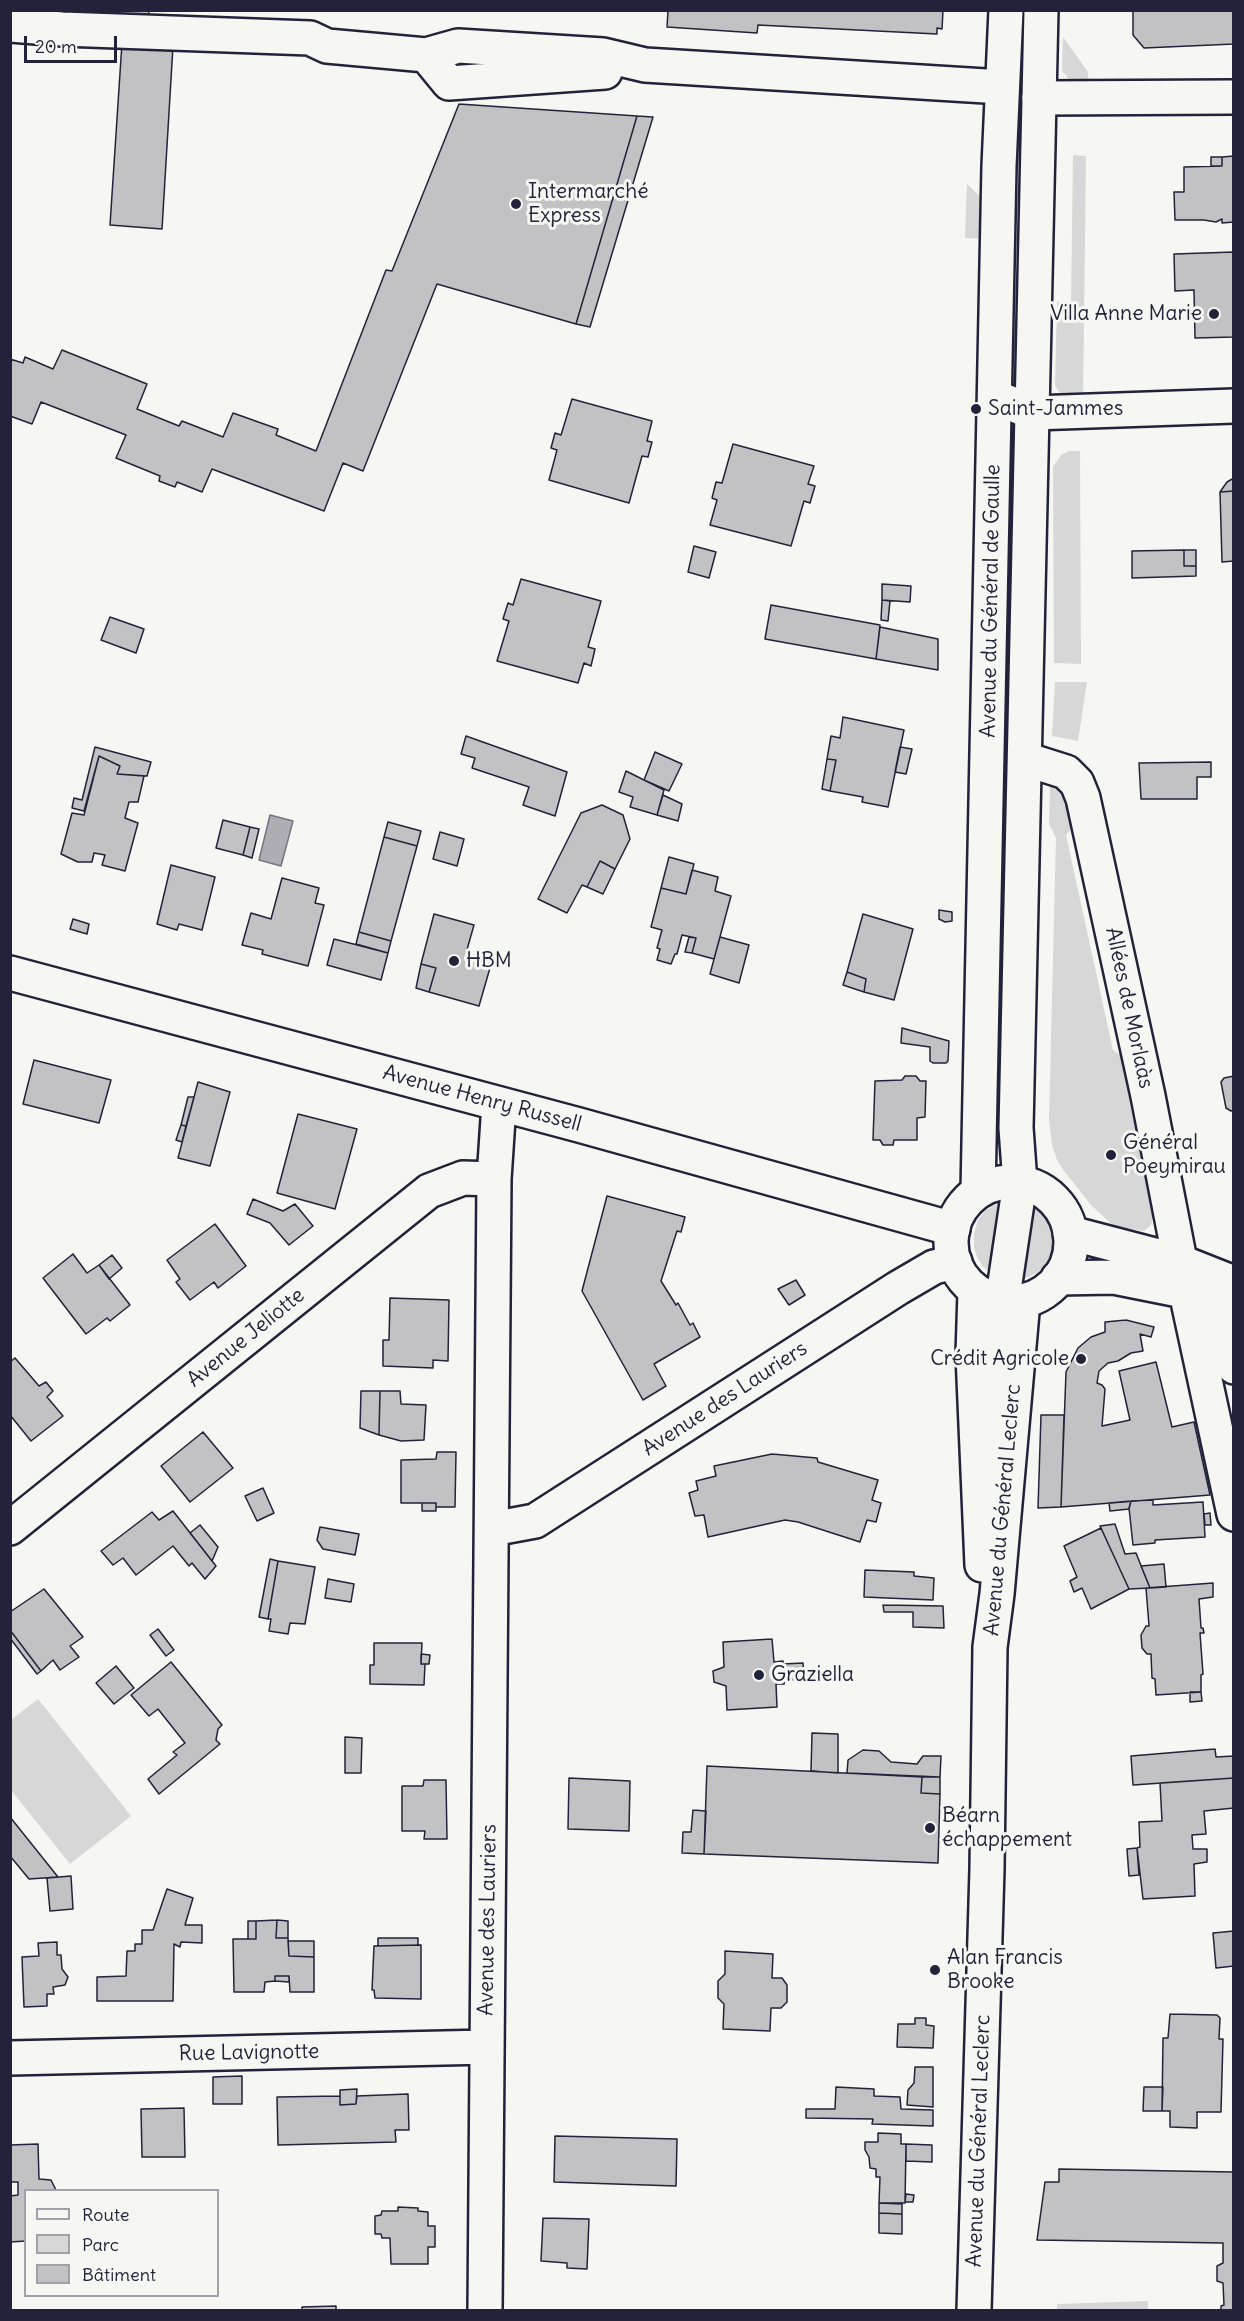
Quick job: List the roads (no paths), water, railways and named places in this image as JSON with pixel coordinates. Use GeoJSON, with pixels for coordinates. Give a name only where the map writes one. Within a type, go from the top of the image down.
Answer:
{"type":"FeatureCollection","features":[{"type":"Feature","properties":{"kind":"street","name":"Avenue du Général de Gaulle"},"geometry":{"type":"LineString","coordinates":[[978,1191],[1002,87],[1006,10]]}},
{"type":"Feature","properties":{"kind":"street","name":"Avenue du Général de Gaulle"},"geometry":{"type":"LineString","coordinates":[[1000,1298],[1020,1183],[1016,1128],[1041,10]]}},
{"type":"Feature","properties":{"kind":"street"},"geometry":{"type":"LineString","coordinates":[[10,25],[310,38],[327,46],[418,54],[458,46],[603,55],[645,65],[1002,87]]}},
{"type":"Feature","properties":{"kind":"street"},"geometry":{"type":"LineString","coordinates":[[1039,98],[1233,97]]}},
{"type":"Feature","properties":{"kind":"street"},"geometry":{"type":"LineString","coordinates":[[996,397],[1033,413],[1233,406]]}},
{"type":"Feature","properties":{"kind":"street","name":"Allées de Morlaàs"},"geometry":{"type":"LineString","coordinates":[[1025,759],[1066,772],[1077,783],[1083,798],[1148,1096],[1211,1285],[1233,1366]]}},
{"type":"Feature","properties":{"kind":"street","name":"Avenue Henry Russell"},"geometry":{"type":"LineString","coordinates":[[10,973],[953,1229]]}},
{"type":"Feature","properties":{"kind":"street","name":"Avenue des Lauriers"},"geometry":{"type":"LineString","coordinates":[[486,2310],[494,1179],[499,1104]]}},
{"type":"Feature","properties":{"kind":"street","name":"Avenue Jeliotte"},"geometry":{"type":"LineString","coordinates":[[10,1528],[429,1191],[463,1178],[494,1179]]}},
{"type":"Feature","properties":{"kind":"street"},"geometry":{"type":"LineString","coordinates":[[1000,1183],[1020,1183],[1038,1188],[1053,1200],[1065,1215],[1070,1233],[1070,1252],[1064,1272],[1050,1288],[1033,1298],[1000,1298],[961,1276],[955,1262],[951,1240],[956,1217],[978,1191],[1000,1183]]}},
{"type":"Feature","properties":{"kind":"street"},"geometry":{"type":"LineString","coordinates":[[1070,1233],[1211,1285]]}},
{"type":"Feature","properties":{"kind":"street","name":"Avenue des Lauriers"},"geometry":{"type":"LineString","coordinates":[[492,1529],[535,1521],[898,1288],[934,1267],[955,1262]]}},
{"type":"Feature","properties":{"kind":"street"},"geometry":{"type":"LineString","coordinates":[[1058,1278],[1114,1277],[1211,1285]]}},
{"type":"Feature","properties":{"kind":"street"},"geometry":{"type":"LineString","coordinates":[[1211,1285],[1233,1514]]}},
{"type":"Feature","properties":{"kind":"street","name":"Avenue du Général Leclerc"},"geometry":{"type":"LineString","coordinates":[[974,2310],[987,1869],[990,1647],[997,1594],[1000,1298]]}},
{"type":"Feature","properties":{"kind":"street","name":"Avenue du Général Leclerc"},"geometry":{"type":"LineString","coordinates":[[990,1647],[983,1601],[974,1378],[1000,1298]]}},
{"type":"Feature","properties":{"kind":"street","name":"Rue Lavignotte"},"geometry":{"type":"LineString","coordinates":[[10,2058],[487,2047]]}},
{"type":"Feature","properties":{"kind":"place","name":"Intermarché Express"},"geometry":{"type":"Point","coordinates":[516,204]}},
{"type":"Feature","properties":{"kind":"place","name":"Villa Anne Marie"},"geometry":{"type":"Point","coordinates":[1214,314]}},
{"type":"Feature","properties":{"kind":"place","name":"Saint-Jammes"},"geometry":{"type":"Point","coordinates":[976,409]}},
{"type":"Feature","properties":{"kind":"place","name":"HBM"},"geometry":{"type":"Point","coordinates":[454,961]}},
{"type":"Feature","properties":{"kind":"place","name":"Général Poeymirau"},"geometry":{"type":"Point","coordinates":[1111,1155]}},
{"type":"Feature","properties":{"kind":"place","name":"Crédit Agricole"},"geometry":{"type":"Point","coordinates":[1081,1359]}},
{"type":"Feature","properties":{"kind":"place","name":"Graziella"},"geometry":{"type":"Point","coordinates":[759,1675]}},
{"type":"Feature","properties":{"kind":"place","name":"Béarn échappement"},"geometry":{"type":"Point","coordinates":[930,1828]}},
{"type":"Feature","properties":{"kind":"place","name":"Alan Francis Brooke"},"geometry":{"type":"Point","coordinates":[935,1970]}}]}
